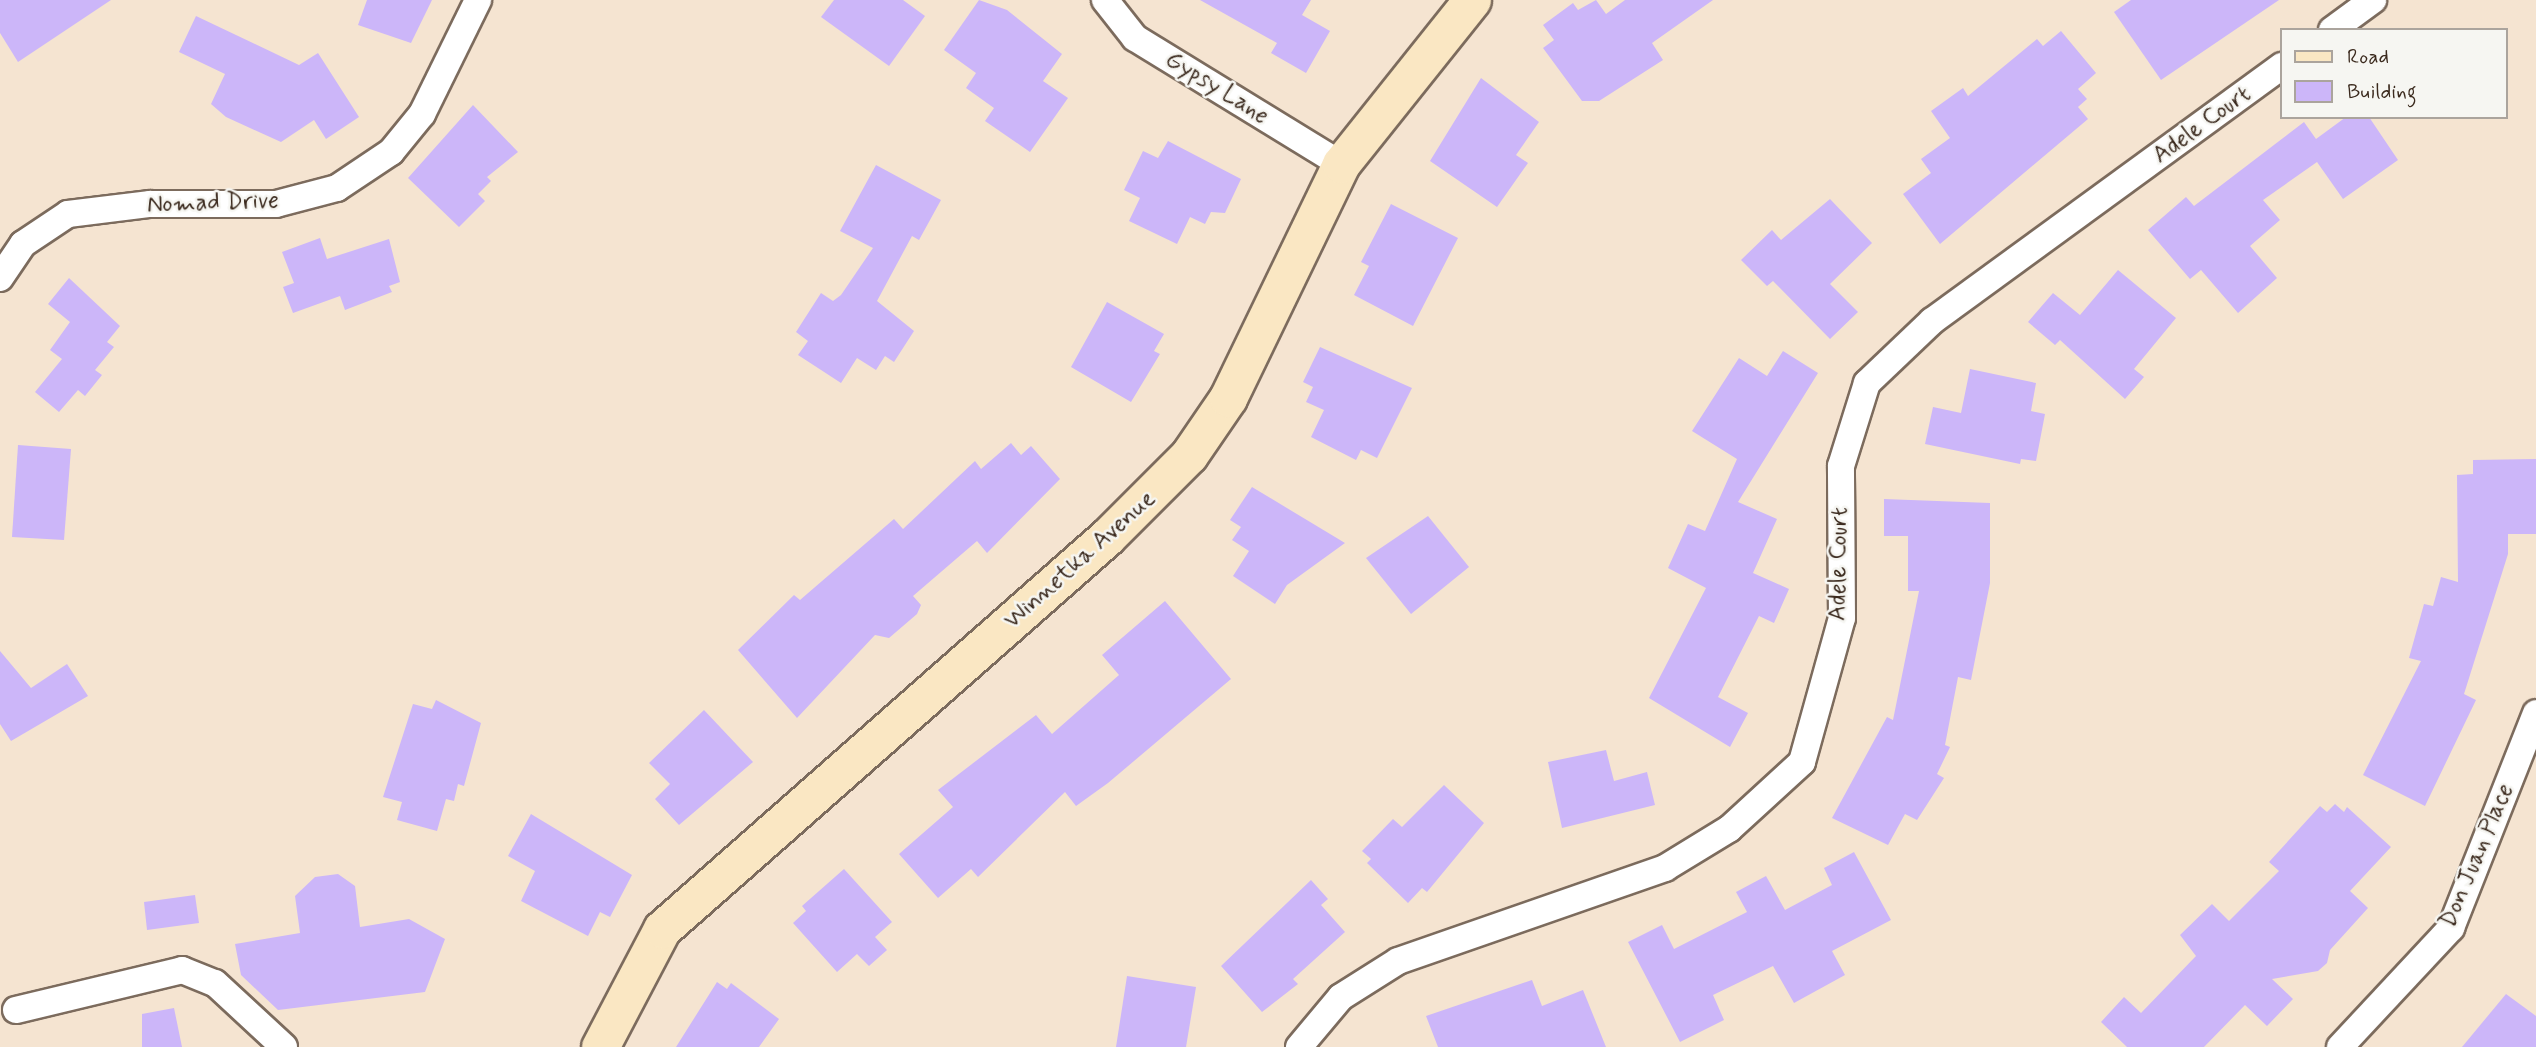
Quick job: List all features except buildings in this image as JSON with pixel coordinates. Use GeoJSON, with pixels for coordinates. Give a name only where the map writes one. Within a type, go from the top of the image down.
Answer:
{"type":"FeatureCollection","features":[{"type":"Feature","properties":{"kind":"main road","name":"Winnetka Avenue"},"geometry":{"type":"LineString","coordinates":[[600,1047],[662,929],[1116,530],[1189,455],[1227,398],[1341,164],[1472,0]]}},
{"type":"Feature","properties":{"kind":"street","name":"Nomad Drive"},"geometry":{"type":"LineString","coordinates":[[0,278],[23,244],[68,214],[150,204],[276,204],[337,188],[391,152],[422,114],[478,0]]}},
{"type":"Feature","properties":{"kind":"street","name":"Gypsy Lane"},"geometry":{"type":"LineString","coordinates":[[1105,0],[1135,38],[1341,164]]}},
{"type":"Feature","properties":{"kind":"street"},"geometry":{"type":"LineString","coordinates":[[2335,28],[2373,0]]}},
{"type":"Feature","properties":{"kind":"street","name":"Adele Court"},"geometry":{"type":"LineString","coordinates":[[1299,1047],[1341,996],[1398,961],[1665,867],[1729,829],[1802,762],[1842,618],[1840,466],[1867,383],[1931,321],[2280,67]]}},
{"type":"Feature","properties":{"kind":"street","name":"Don Juan Place"},"geometry":{"type":"LineString","coordinates":[[2340,1047],[2451,928],[2536,713]]}},
{"type":"Feature","properties":{"kind":"street"},"geometry":{"type":"LineString","coordinates":[[16,1010],[182,970],[215,983],[284,1047]]}}]}
